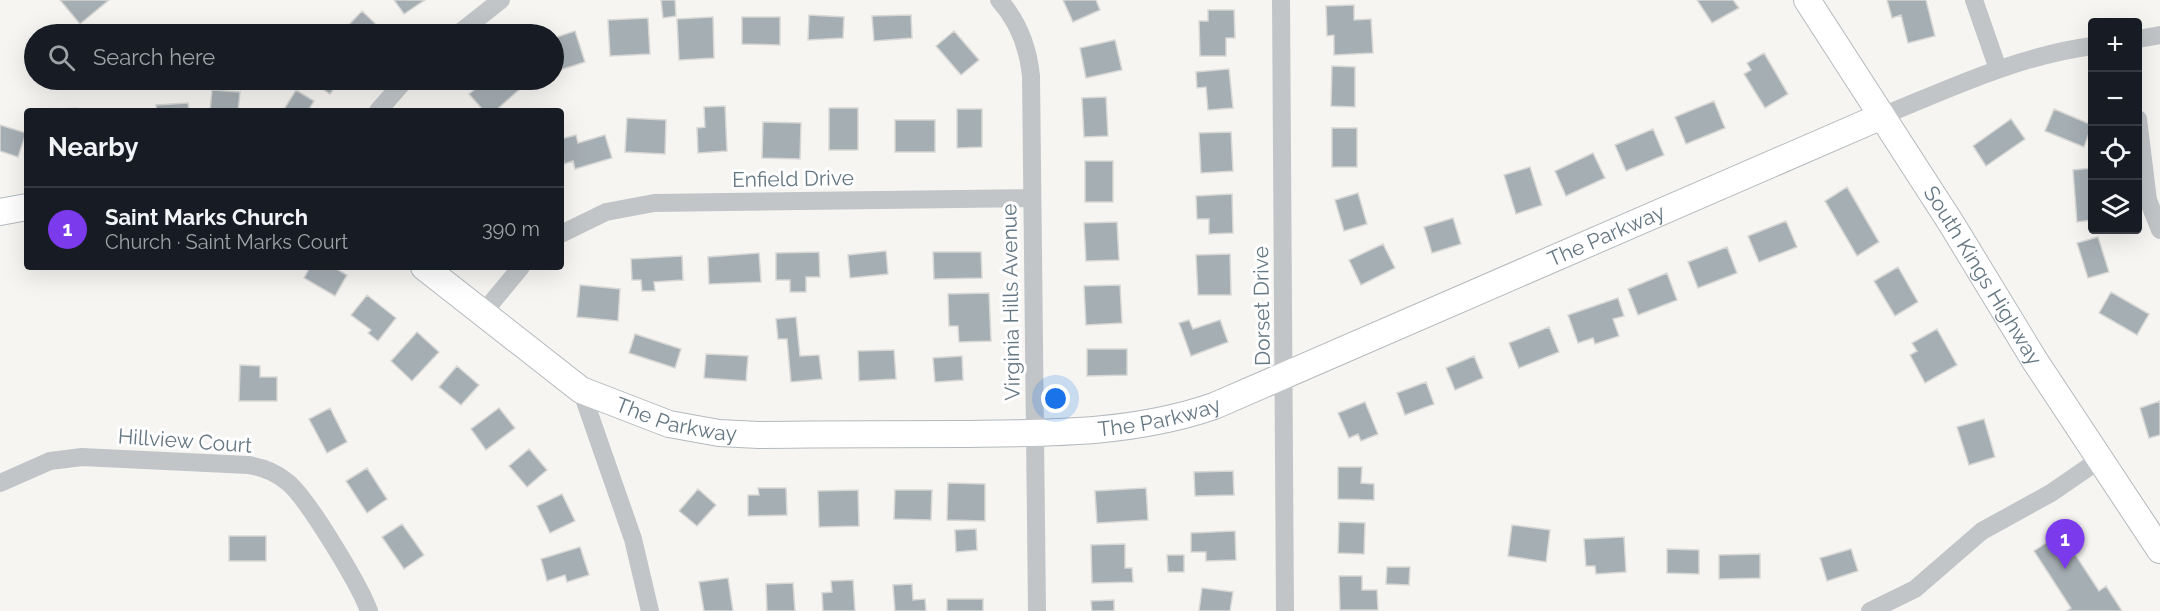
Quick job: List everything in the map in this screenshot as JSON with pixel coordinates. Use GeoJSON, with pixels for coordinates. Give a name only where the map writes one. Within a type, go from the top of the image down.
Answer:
{"type":"FeatureCollection","features":[{"type":"Feature","properties":{"kind":"street"},"geometry":{"type":"LineString","coordinates":[[471,24],[501,0]]}},
{"type":"Feature","properties":{"kind":"street","name":"Virginia Hills Avenue"},"geometry":{"type":"LineString","coordinates":[[999,0],[1019,28],[1030,60],[1037,611]]}},
{"type":"Feature","properties":{"kind":"street","name":"Dorset Drive"},"geometry":{"type":"LineString","coordinates":[[1281,0],[1285,611]]}},
{"type":"Feature","properties":{"kind":"street","name":"South Kings Highway"},"geometry":{"type":"LineString","coordinates":[[1807,0],[2099,460],[2160,550]]}},
{"type":"Feature","properties":{"kind":"street"},"geometry":{"type":"LineString","coordinates":[[1974,0],[1998,69]]}},
{"type":"Feature","properties":{"kind":"street"},"geometry":{"type":"LineString","coordinates":[[2142,38],[2160,35]]}},
{"type":"Feature","properties":{"kind":"street"},"geometry":{"type":"LineString","coordinates":[[1882,116],[1998,69],[2067,49],[2088,46]]}},
{"type":"Feature","properties":{"kind":"street"},"geometry":{"type":"LineString","coordinates":[[381,108],[396,90]]}},
{"type":"Feature","properties":{"kind":"street","name":"The Parkway"},"geometry":{"type":"LineString","coordinates":[[428,270],[581,390],[669,424],[719,433],[1036,433],[1115,430],[1160,422],[1214,406],[1882,116]]}},
{"type":"Feature","properties":{"kind":"street"},"geometry":{"type":"LineString","coordinates":[[2139,126],[2148,200],[2160,230]]}},
{"type":"Feature","properties":{"kind":"street","name":"Enfield Drive"},"geometry":{"type":"LineString","coordinates":[[564,233],[606,212],[654,203],[1032,198]]}},
{"type":"Feature","properties":{"kind":"street"},"geometry":{"type":"LineString","coordinates":[[0,212],[24,208]]}},
{"type":"Feature","properties":{"kind":"street"},"geometry":{"type":"LineString","coordinates":[[483,313],[518,270]]}},
{"type":"Feature","properties":{"kind":"street"},"geometry":{"type":"LineString","coordinates":[[581,390],[633,539],[650,611]]}},
{"type":"Feature","properties":{"kind":"street","name":"Hillview Court"},"geometry":{"type":"LineString","coordinates":[[0,483],[51,462],[82,457],[248,465],[271,471],[287,481],[304,500],[358,588],[369,611]]}},
{"type":"Feature","properties":{"kind":"street"},"geometry":{"type":"LineString","coordinates":[[1870,611],[1915,589],[1982,531],[2051,494],[2099,460]]}},
{"type":"Feature","properties":{"kind":"building"},"geometry":{"type":"Polygon","coordinates":[[[60,0],[109,0],[80,24],[60,0]]]}},
{"type":"Feature","properties":{"kind":"building"},"geometry":{"type":"Polygon","coordinates":[[[394,0],[425,0],[404,14],[394,0]]]}},
{"type":"Feature","properties":{"kind":"building"},"geometry":{"type":"Polygon","coordinates":[[[661,0],[675,0],[676,16],[663,18],[661,0]]]}},
{"type":"Feature","properties":{"kind":"building"},"geometry":{"type":"Polygon","coordinates":[[[1063,0],[1096,0],[1100,10],[1073,22],[1063,0]]]}},
{"type":"Feature","properties":{"kind":"building"},"geometry":{"type":"Polygon","coordinates":[[[1697,0],[1733,0],[1739,8],[1712,23],[1697,0]]]}},
{"type":"Feature","properties":{"kind":"building"},"geometry":{"type":"Polygon","coordinates":[[[1887,0],[1926,0],[1935,36],[1908,43],[1901,15],[1892,18],[1887,0]]]}},
{"type":"Feature","properties":{"kind":"building"},"geometry":{"type":"Polygon","coordinates":[[[1354,5],[1354,20],[1371,19],[1373,53],[1334,55],[1334,35],[1327,36],[1326,6],[1354,5]]]}},
{"type":"Feature","properties":{"kind":"building"},"geometry":{"type":"Polygon","coordinates":[[[1208,10],[1234,10],[1235,38],[1226,38],[1226,56],[1200,56],[1199,21],[1208,21],[1208,10]]]}},
{"type":"Feature","properties":{"kind":"building"},"geometry":{"type":"Polygon","coordinates":[[[362,11],[376,24],[350,24],[362,11]]]}},
{"type":"Feature","properties":{"kind":"building"},"geometry":{"type":"Polygon","coordinates":[[[809,15],[844,17],[843,38],[808,40],[809,15]]]}},
{"type":"Feature","properties":{"kind":"building"},"geometry":{"type":"Polygon","coordinates":[[[911,15],[912,38],[874,41],[872,16],[911,15]]]}},
{"type":"Feature","properties":{"kind":"building"},"geometry":{"type":"Polygon","coordinates":[[[713,17],[714,58],[679,60],[677,19],[713,17]]]}},
{"type":"Feature","properties":{"kind":"building"},"geometry":{"type":"Polygon","coordinates":[[[742,17],[780,17],[780,45],[742,44],[742,17]]]}},
{"type":"Feature","properties":{"kind":"building"},"geometry":{"type":"Polygon","coordinates":[[[648,18],[650,54],[610,56],[608,20],[648,18]]]}},
{"type":"Feature","properties":{"kind":"building"},"geometry":{"type":"Polygon","coordinates":[[[575,31],[585,62],[564,69],[564,35],[575,31]]]}},
{"type":"Feature","properties":{"kind":"building"},"geometry":{"type":"Polygon","coordinates":[[[954,31],[979,60],[961,75],[936,46],[954,31]]]}},
{"type":"Feature","properties":{"kind":"building"},"geometry":{"type":"Polygon","coordinates":[[[1115,40],[1122,70],[1086,78],[1080,48],[1115,40]]]}},
{"type":"Feature","properties":{"kind":"building"},"geometry":{"type":"Polygon","coordinates":[[[1764,53],[1788,94],[1765,108],[1744,74],[1751,70],[1747,63],[1764,53]]]}},
{"type":"Feature","properties":{"kind":"building"},"geometry":{"type":"Polygon","coordinates":[[[1332,66],[1355,67],[1355,107],[1331,106],[1332,66]]]}},
{"type":"Feature","properties":{"kind":"building"},"geometry":{"type":"Polygon","coordinates":[[[1229,69],[1233,108],[1208,110],[1206,87],[1197,88],[1196,72],[1229,69]]]}},
{"type":"Feature","properties":{"kind":"building"},"geometry":{"type":"Polygon","coordinates":[[[212,90],[240,92],[238,108],[210,108],[212,90]]]}},
{"type":"Feature","properties":{"kind":"building"},"geometry":{"type":"Polygon","coordinates":[[[296,90],[314,101],[310,108],[285,108],[296,90]]]}},
{"type":"Feature","properties":{"kind":"building"},"geometry":{"type":"Polygon","coordinates":[[[474,90],[519,90],[498,108],[481,108],[469,94],[474,90]]]}},
{"type":"Feature","properties":{"kind":"building"},"geometry":{"type":"Polygon","coordinates":[[[1106,97],[1108,136],[1084,137],[1082,98],[1106,97]]]}},
{"type":"Feature","properties":{"kind":"building"},"geometry":{"type":"Polygon","coordinates":[[[1714,101],[1725,128],[1686,144],[1675,117],[1714,101]]]}},
{"type":"Feature","properties":{"kind":"building"},"geometry":{"type":"Polygon","coordinates":[[[188,103],[189,108],[156,108],[156,105],[188,103]]]}},
{"type":"Feature","properties":{"kind":"building"},"geometry":{"type":"Polygon","coordinates":[[[725,106],[727,151],[698,153],[697,128],[705,127],[704,107],[725,106]]]}},
{"type":"Feature","properties":{"kind":"building"},"geometry":{"type":"Polygon","coordinates":[[[829,108],[858,108],[858,150],[829,150],[829,108]]]}},
{"type":"Feature","properties":{"kind":"building"},"geometry":{"type":"Polygon","coordinates":[[[957,109],[982,109],[982,147],[957,148],[957,109]]]}},
{"type":"Feature","properties":{"kind":"building"},"geometry":{"type":"Polygon","coordinates":[[[2054,109],[2088,123],[2088,136],[2084,147],[2045,131],[2054,109]]]}},
{"type":"Feature","properties":{"kind":"building"},"geometry":{"type":"Polygon","coordinates":[[[627,118],[666,120],[665,154],[625,152],[627,118]]]}},
{"type":"Feature","properties":{"kind":"building"},"geometry":{"type":"Polygon","coordinates":[[[2011,119],[2025,139],[1986,166],[1973,146],[2011,119]]]}},
{"type":"Feature","properties":{"kind":"building"},"geometry":{"type":"Polygon","coordinates":[[[895,120],[935,120],[935,152],[895,152],[895,120]]]}},
{"type":"Feature","properties":{"kind":"building"},"geometry":{"type":"Polygon","coordinates":[[[763,122],[801,123],[800,159],[762,158],[763,122]]]}},
{"type":"Feature","properties":{"kind":"building"},"geometry":{"type":"Polygon","coordinates":[[[0,125],[24,132],[18,157],[0,151],[0,125]]]}},
{"type":"Feature","properties":{"kind":"building"},"geometry":{"type":"Polygon","coordinates":[[[1332,128],[1357,128],[1357,167],[1332,167],[1332,128]]]}},
{"type":"Feature","properties":{"kind":"building"},"geometry":{"type":"Polygon","coordinates":[[[1653,129],[1664,155],[1626,171],[1615,145],[1653,129]]]}},
{"type":"Feature","properties":{"kind":"building"},"geometry":{"type":"Polygon","coordinates":[[[1231,132],[1233,171],[1201,173],[1199,133],[1231,132]]]}},
{"type":"Feature","properties":{"kind":"building"},"geometry":{"type":"Polygon","coordinates":[[[576,135],[578,143],[605,135],[612,158],[575,169],[573,161],[564,164],[564,138],[576,135]]]}},
{"type":"Feature","properties":{"kind":"building"},"geometry":{"type":"Polygon","coordinates":[[[1593,153],[1605,178],[1566,196],[1555,171],[1593,153]]]}},
{"type":"Feature","properties":{"kind":"building"},"geometry":{"type":"Polygon","coordinates":[[[1085,161],[1113,161],[1113,202],[1085,202],[1085,161]]]}},
{"type":"Feature","properties":{"kind":"building"},"geometry":{"type":"Polygon","coordinates":[[[1530,167],[1542,205],[1516,214],[1504,175],[1530,167]]]}},
{"type":"Feature","properties":{"kind":"building"},"geometry":{"type":"Polygon","coordinates":[[[2088,168],[2088,221],[2077,222],[2073,170],[2088,168]]]}},
{"type":"Feature","properties":{"kind":"building"},"geometry":{"type":"Polygon","coordinates":[[[1847,187],[1879,242],[1857,256],[1825,201],[1847,187]]]}},
{"type":"Feature","properties":{"kind":"building"},"geometry":{"type":"Polygon","coordinates":[[[1358,193],[1367,224],[1344,231],[1335,200],[1358,193]]]}},
{"type":"Feature","properties":{"kind":"building"},"geometry":{"type":"Polygon","coordinates":[[[1232,194],[1233,233],[1209,234],[1209,219],[1197,219],[1196,196],[1232,194]]]}},
{"type":"Feature","properties":{"kind":"building"},"geometry":{"type":"Polygon","coordinates":[[[1453,218],[1461,244],[1432,253],[1424,227],[1453,218]]]}},
{"type":"Feature","properties":{"kind":"building"},"geometry":{"type":"Polygon","coordinates":[[[1786,221],[1797,247],[1759,262],[1748,236],[1786,221]]]}},
{"type":"Feature","properties":{"kind":"building"},"geometry":{"type":"Polygon","coordinates":[[[1117,222],[1119,260],[1086,261],[1084,223],[1117,222]]]}},
{"type":"Feature","properties":{"kind":"building"},"geometry":{"type":"Polygon","coordinates":[[[2098,237],[2109,272],[2088,278],[2077,243],[2098,237]]]}},
{"type":"Feature","properties":{"kind":"building"},"geometry":{"type":"Polygon","coordinates":[[[1383,244],[1395,268],[1361,285],[1349,260],[1383,244]]]}},
{"type":"Feature","properties":{"kind":"building"},"geometry":{"type":"Polygon","coordinates":[[[1727,247],[1737,273],[1698,288],[1688,262],[1727,247]]]}},
{"type":"Feature","properties":{"kind":"building"},"geometry":{"type":"Polygon","coordinates":[[[886,251],[888,274],[850,278],[848,255],[886,251]]]}},
{"type":"Feature","properties":{"kind":"building"},"geometry":{"type":"Polygon","coordinates":[[[819,252],[820,277],[806,277],[806,292],[790,292],[790,280],[776,280],[776,253],[819,252]]]}},
{"type":"Feature","properties":{"kind":"building"},"geometry":{"type":"Polygon","coordinates":[[[933,252],[981,252],[982,278],[934,279],[933,252]]]}},
{"type":"Feature","properties":{"kind":"building"},"geometry":{"type":"Polygon","coordinates":[[[759,253],[761,282],[709,284],[708,257],[759,253]]]}},
{"type":"Feature","properties":{"kind":"building"},"geometry":{"type":"Polygon","coordinates":[[[1230,254],[1231,295],[1198,295],[1196,255],[1230,254]]]}},
{"type":"Feature","properties":{"kind":"building"},"geometry":{"type":"Polygon","coordinates":[[[682,256],[683,280],[654,282],[655,291],[642,291],[641,280],[632,280],[631,259],[682,256]]]}},
{"type":"Feature","properties":{"kind":"building"},"geometry":{"type":"Polygon","coordinates":[[[1898,267],[1918,302],[1895,316],[1874,281],[1898,267]]]}},
{"type":"Feature","properties":{"kind":"building"},"geometry":{"type":"Polygon","coordinates":[[[308,270],[338,270],[347,275],[335,296],[304,278],[308,270]]]}},
{"type":"Feature","properties":{"kind":"building"},"geometry":{"type":"Polygon","coordinates":[[[1667,273],[1677,300],[1638,315],[1628,289],[1667,273]]]}},
{"type":"Feature","properties":{"kind":"building"},"geometry":{"type":"Polygon","coordinates":[[[580,285],[620,289],[618,321],[577,317],[580,285]]]}},
{"type":"Feature","properties":{"kind":"building"},"geometry":{"type":"Polygon","coordinates":[[[1120,285],[1122,323],[1086,325],[1084,286],[1120,285]]]}},
{"type":"Feature","properties":{"kind":"building"},"geometry":{"type":"Polygon","coordinates":[[[2111,292],[2149,314],[2137,335],[2099,313],[2111,292]]]}},
{"type":"Feature","properties":{"kind":"building"},"geometry":{"type":"Polygon","coordinates":[[[989,293],[991,341],[959,342],[958,326],[949,326],[948,294],[989,293]]]}},
{"type":"Feature","properties":{"kind":"building"},"geometry":{"type":"Polygon","coordinates":[[[367,295],[396,318],[378,341],[368,333],[371,330],[351,315],[367,295]]]}},
{"type":"Feature","properties":{"kind":"building"},"geometry":{"type":"Polygon","coordinates":[[[1618,298],[1624,316],[1613,319],[1619,336],[1595,344],[1593,338],[1578,343],[1568,315],[1618,298]]]}},
{"type":"Feature","properties":{"kind":"building"},"geometry":{"type":"Polygon","coordinates":[[[796,317],[800,356],[819,355],[822,379],[791,382],[787,339],[778,339],[776,319],[796,317]]]}},
{"type":"Feature","properties":{"kind":"building"},"geometry":{"type":"Polygon","coordinates":[[[1189,320],[1193,329],[1220,320],[1228,342],[1191,356],[1179,323],[1189,320]]]}},
{"type":"Feature","properties":{"kind":"building"},"geometry":{"type":"Polygon","coordinates":[[[1549,327],[1559,352],[1519,368],[1509,343],[1549,327]]]}},
{"type":"Feature","properties":{"kind":"building"},"geometry":{"type":"Polygon","coordinates":[[[1937,329],[1957,365],[1925,383],[1910,355],[1917,351],[1912,343],[1937,329]]]}},
{"type":"Feature","properties":{"kind":"building"},"geometry":{"type":"Polygon","coordinates":[[[417,332],[439,352],[412,381],[391,361],[417,332]]]}},
{"type":"Feature","properties":{"kind":"building"},"geometry":{"type":"Polygon","coordinates":[[[635,334],[681,349],[675,368],[629,353],[635,334]]]}},
{"type":"Feature","properties":{"kind":"building"},"geometry":{"type":"Polygon","coordinates":[[[1087,349],[1127,349],[1127,375],[1087,376],[1087,349]]]}},
{"type":"Feature","properties":{"kind":"building"},"geometry":{"type":"Polygon","coordinates":[[[894,350],[896,379],[859,381],[858,351],[894,350]]]}},
{"type":"Feature","properties":{"kind":"building"},"geometry":{"type":"Polygon","coordinates":[[[706,354],[748,356],[746,381],[704,378],[706,354]]]}},
{"type":"Feature","properties":{"kind":"building"},"geometry":{"type":"Polygon","coordinates":[[[962,356],[963,380],[935,382],[933,358],[962,356]]]}},
{"type":"Feature","properties":{"kind":"building"},"geometry":{"type":"Polygon","coordinates":[[[1474,356],[1483,378],[1455,390],[1446,368],[1474,356]]]}},
{"type":"Feature","properties":{"kind":"building"},"geometry":{"type":"Polygon","coordinates":[[[240,365],[260,366],[260,377],[277,377],[277,401],[239,401],[240,365]]]}},
{"type":"Feature","properties":{"kind":"building"},"geometry":{"type":"Polygon","coordinates":[[[457,366],[479,385],[461,405],[439,387],[457,366]]]}},
{"type":"Feature","properties":{"kind":"building"},"geometry":{"type":"Polygon","coordinates":[[[1426,382],[1434,404],[1405,415],[1397,393],[1426,382]]]}},
{"type":"Feature","properties":{"kind":"building"},"geometry":{"type":"Polygon","coordinates":[[[2160,401],[2160,435],[2149,438],[2140,408],[2160,401]]]}},
{"type":"Feature","properties":{"kind":"building"},"geometry":{"type":"Polygon","coordinates":[[[1365,402],[1378,434],[1361,441],[1358,434],[1349,438],[1338,413],[1365,402]]]}},
{"type":"Feature","properties":{"kind":"building"},"geometry":{"type":"Polygon","coordinates":[[[330,408],[347,442],[327,453],[309,419],[330,408]]]}},
{"type":"Feature","properties":{"kind":"building"},"geometry":{"type":"Polygon","coordinates":[[[499,408],[515,428],[486,450],[471,429],[499,408]]]}},
{"type":"Feature","properties":{"kind":"building"},"geometry":{"type":"Polygon","coordinates":[[[1984,419],[1995,457],[1969,465],[1957,427],[1984,419]]]}},
{"type":"Feature","properties":{"kind":"building"},"geometry":{"type":"Polygon","coordinates":[[[529,449],[547,470],[527,487],[509,466],[529,449]]]}},
{"type":"Feature","properties":{"kind":"building"},"geometry":{"type":"Polygon","coordinates":[[[1338,467],[1362,467],[1361,483],[1374,484],[1374,500],[1338,499],[1338,467]]]}},
{"type":"Feature","properties":{"kind":"building"},"geometry":{"type":"Polygon","coordinates":[[[367,468],[387,499],[367,513],[346,481],[367,468]]]}},
{"type":"Feature","properties":{"kind":"building"},"geometry":{"type":"Polygon","coordinates":[[[1233,471],[1234,495],[1195,496],[1194,472],[1233,471]]]}},
{"type":"Feature","properties":{"kind":"building"},"geometry":{"type":"Polygon","coordinates":[[[948,483],[985,484],[985,521],[947,520],[948,483]]]}},
{"type":"Feature","properties":{"kind":"building"},"geometry":{"type":"Polygon","coordinates":[[[758,488],[786,488],[787,515],[748,516],[748,495],[759,495],[758,488]]]}},
{"type":"Feature","properties":{"kind":"building"},"geometry":{"type":"Polygon","coordinates":[[[1146,488],[1148,520],[1097,523],[1095,491],[1146,488]]]}},
{"type":"Feature","properties":{"kind":"building"},"geometry":{"type":"Polygon","coordinates":[[[698,489],[716,505],[697,526],[679,511],[698,489]]]}},
{"type":"Feature","properties":{"kind":"building"},"geometry":{"type":"Polygon","coordinates":[[[858,490],[859,526],[819,527],[818,491],[858,490]]]}},
{"type":"Feature","properties":{"kind":"building"},"geometry":{"type":"Polygon","coordinates":[[[895,490],[932,490],[931,520],[894,519],[895,490]]]}},
{"type":"Feature","properties":{"kind":"building"},"geometry":{"type":"Polygon","coordinates":[[[562,494],[575,521],[550,533],[537,506],[562,494]]]}},
{"type":"Feature","properties":{"kind":"building"},"geometry":{"type":"Polygon","coordinates":[[[1339,522],[1365,523],[1364,554],[1338,553],[1339,522]]]}},
{"type":"Feature","properties":{"kind":"building"},"geometry":{"type":"Polygon","coordinates":[[[402,524],[424,555],[404,569],[382,537],[402,524]]]}},
{"type":"Feature","properties":{"kind":"building"},"geometry":{"type":"Polygon","coordinates":[[[1512,525],[1550,530],[1546,562],[1508,556],[1512,525]]]}},
{"type":"Feature","properties":{"kind":"building"},"geometry":{"type":"Polygon","coordinates":[[[976,529],[977,550],[956,552],[955,530],[976,529]]]}},
{"type":"Feature","properties":{"kind":"building"},"geometry":{"type":"Polygon","coordinates":[[[1235,531],[1236,560],[1206,561],[1206,552],[1191,552],[1191,533],[1235,531]]]}},
{"type":"Feature","properties":{"kind":"building"},"geometry":{"type":"Polygon","coordinates":[[[2061,533],[2099,591],[2106,586],[2122,611],[2067,611],[2071,608],[2034,551],[2061,533]]]}},
{"type":"Feature","properties":{"kind":"building"},"geometry":{"type":"Polygon","coordinates":[[[229,536],[266,536],[266,561],[229,561],[229,536]]]}},
{"type":"Feature","properties":{"kind":"building"},"geometry":{"type":"Polygon","coordinates":[[[1624,537],[1626,572],[1596,574],[1595,566],[1586,566],[1584,539],[1624,537]]]}},
{"type":"Feature","properties":{"kind":"building"},"geometry":{"type":"Polygon","coordinates":[[[1125,544],[1125,568],[1132,568],[1133,582],[1092,583],[1091,545],[1125,544]]]}},
{"type":"Feature","properties":{"kind":"building"},"geometry":{"type":"Polygon","coordinates":[[[580,547],[589,575],[567,582],[565,575],[547,581],[541,559],[580,547]]]}},
{"type":"Feature","properties":{"kind":"building"},"geometry":{"type":"Polygon","coordinates":[[[1667,549],[1699,550],[1699,574],[1667,573],[1667,549]]]}},
{"type":"Feature","properties":{"kind":"building"},"geometry":{"type":"Polygon","coordinates":[[[1851,549],[1858,571],[1827,581],[1820,558],[1851,549]]]}},
{"type":"Feature","properties":{"kind":"building"},"geometry":{"type":"Polygon","coordinates":[[[1760,554],[1760,578],[1719,579],[1719,555],[1760,554]]]}},
{"type":"Feature","properties":{"kind":"building"},"geometry":{"type":"Polygon","coordinates":[[[1167,555],[1184,555],[1184,572],[1168,572],[1167,555]]]}},
{"type":"Feature","properties":{"kind":"building"},"geometry":{"type":"Polygon","coordinates":[[[1387,567],[1410,567],[1409,585],[1386,584],[1387,567]]]}},
{"type":"Feature","properties":{"kind":"building"},"geometry":{"type":"Polygon","coordinates":[[[1339,576],[1362,576],[1362,590],[1377,590],[1378,610],[1340,610],[1339,576]]]}},
{"type":"Feature","properties":{"kind":"building"},"geometry":{"type":"Polygon","coordinates":[[[728,578],[733,611],[704,611],[699,582],[728,578]]]}},
{"type":"Feature","properties":{"kind":"building"},"geometry":{"type":"Polygon","coordinates":[[[853,580],[855,611],[823,611],[822,593],[832,592],[831,581],[853,580]]]}},
{"type":"Feature","properties":{"kind":"building"},"geometry":{"type":"Polygon","coordinates":[[[793,583],[795,611],[767,611],[766,584],[793,583]]]}},
{"type":"Feature","properties":{"kind":"building"},"geometry":{"type":"Polygon","coordinates":[[[912,584],[913,600],[925,599],[926,611],[895,611],[893,585],[912,584]]]}},
{"type":"Feature","properties":{"kind":"building"},"geometry":{"type":"Polygon","coordinates":[[[1202,588],[1233,592],[1230,611],[1199,611],[1202,588]]]}},
{"type":"Feature","properties":{"kind":"building"},"geometry":{"type":"Polygon","coordinates":[[[947,599],[983,599],[983,611],[947,611],[947,599]]]}},
{"type":"Feature","properties":{"kind":"building"},"geometry":{"type":"Polygon","coordinates":[[[1114,600],[1114,611],[1092,611],[1091,601],[1114,600]]]}},
{"type":"Feature","properties":{"kind":"place","name":"Saint Marks Church"},"geometry":{"type":"Point","coordinates":[2065,569]}}]}
